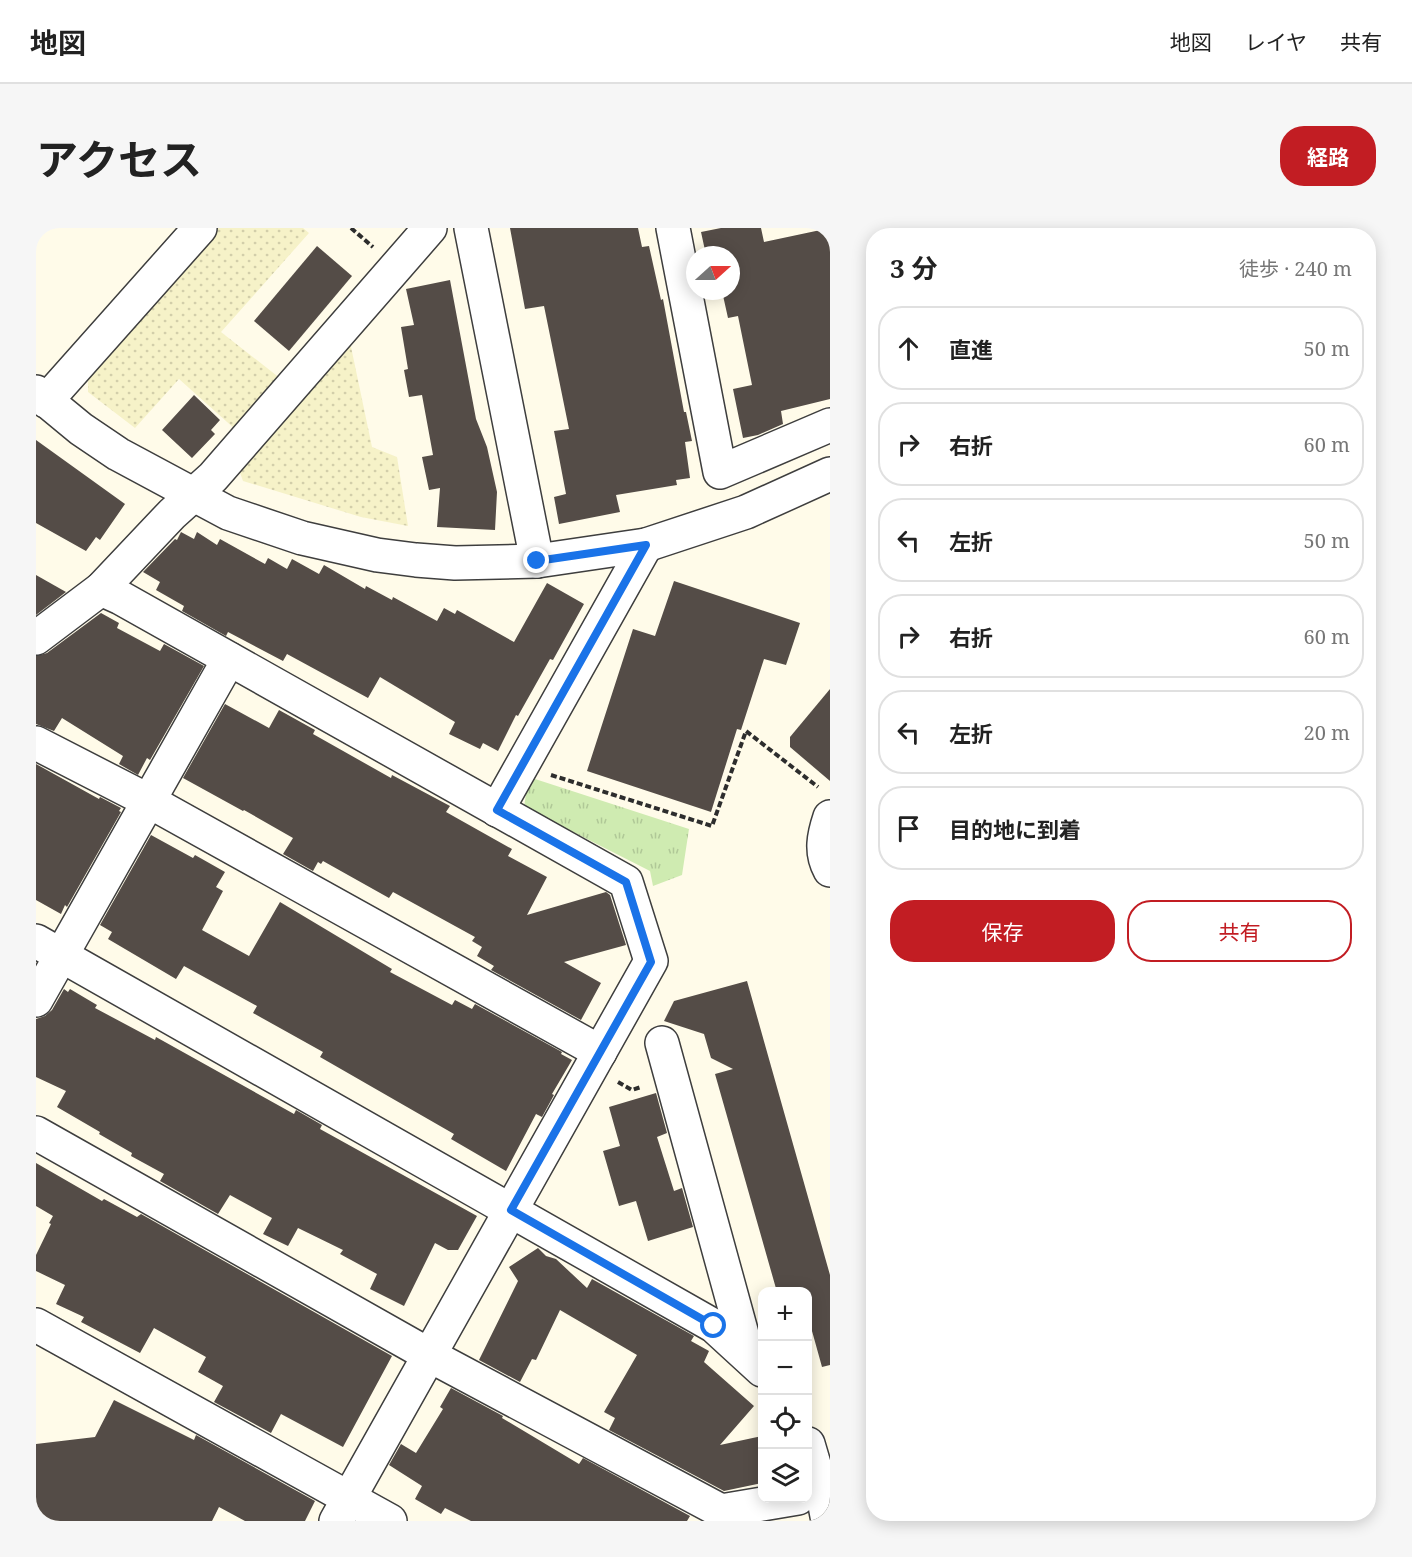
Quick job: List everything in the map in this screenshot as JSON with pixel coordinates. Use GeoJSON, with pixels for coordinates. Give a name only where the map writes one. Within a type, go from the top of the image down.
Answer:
{"type":"FeatureCollection","features":[{"type":"Feature","properties":{"kind":"street"},"geometry":{"type":"LineString","coordinates":[[36,638],[101,589],[172,514],[213,477],[430,228]]}},
{"type":"Feature","properties":{"kind":"street"},"geometry":{"type":"LineString","coordinates":[[471,228],[537,561]]}},
{"type":"Feature","properties":{"kind":"street"},"geometry":{"type":"LineString","coordinates":[[673,228],[720,472],[830,425]]}},
{"type":"Feature","properties":{"kind":"street"},"geometry":{"type":"LineString","coordinates":[[187,232],[41,397],[81,429],[118,454],[228,513],[274,530],[367,553],[445,562],[537,561],[646,545],[746,512],[830,474]]}},
{"type":"Feature","properties":{"kind":"street"},"geometry":{"type":"LineString","coordinates":[[497,810],[646,545]]}},
{"type":"Feature","properties":{"kind":"street"},"geometry":{"type":"LineString","coordinates":[[101,589],[626,882],[651,962],[342,1509]]}},
{"type":"Feature","properties":{"kind":"street"},"geometry":{"type":"LineString","coordinates":[[36,1000],[49,949],[147,800],[229,659]]}},
{"type":"Feature","properties":{"kind":"street"},"geometry":{"type":"LineString","coordinates":[[36,743],[147,800],[596,1059]]}},
{"type":"Feature","properties":{"kind":"street"},"geometry":{"type":"LineString","coordinates":[[828,805],[823,850],[830,870]]}},
{"type":"Feature","properties":{"kind":"street"},"geometry":{"type":"LineString","coordinates":[[49,949],[714,1326],[755,1363]]}},
{"type":"Feature","properties":{"kind":"street"},"geometry":{"type":"LineString","coordinates":[[662,1043],[755,1363]]}},
{"type":"Feature","properties":{"kind":"street"},"geometry":{"type":"LineString","coordinates":[[36,1133],[429,1355],[721,1511],[814,1503],[808,1449]]}},
{"type":"Feature","properties":{"kind":"street"},"geometry":{"type":"LineString","coordinates":[[36,1325],[342,1509],[390,1521]]}},
{"type":"Feature","properties":{"kind":"path"},"geometry":{"type":"LineString","coordinates":[[522,766],[712,826],[746,731],[828,805]]}},
{"type":"Feature","properties":{"kind":"path"},"geometry":{"type":"LineString","coordinates":[[596,1059],[632,1090],[671,1078]]}},
{"type":"Feature","properties":{"kind":"shaded area"},"geometry":{"type":"Polygon","coordinates":[[[218,228],[303,228],[309,233],[221,332],[281,379],[236,430],[179,379],[135,428],[88,392],[88,378],[218,228]]]}},
{"type":"Feature","properties":{"kind":"shaded area"},"geometry":{"type":"Polygon","coordinates":[[[350,342],[372,447],[397,457],[408,526],[361,517],[243,481],[239,470],[350,342]]]}},
{"type":"Feature","properties":{"kind":"green space"},"geometry":{"type":"Polygon","coordinates":[[[532,778],[689,829],[682,875],[653,886],[650,871],[524,807],[527,787],[532,778]]]}},
{"type":"Feature","properties":{"kind":"building"},"geometry":{"type":"Polygon","coordinates":[[[510,228],[638,228],[642,247],[649,246],[661,300],[663,299],[684,412],[686,412],[692,441],[685,442],[690,478],[676,480],[677,485],[616,495],[620,512],[559,524],[554,497],[566,494],[554,431],[569,429],[544,306],[525,309],[510,228]]]}},
{"type":"Feature","properties":{"kind":"building"},"geometry":{"type":"Polygon","coordinates":[[[721,228],[761,228],[764,242],[830,228],[830,399],[781,411],[783,424],[758,435],[743,438],[733,389],[752,385],[738,316],[728,318],[724,300],[740,300],[740,246],[704,246],[701,232],[721,228]]]}},
{"type":"Feature","properties":{"kind":"building"},"geometry":{"type":"Polygon","coordinates":[[[317,246],[352,276],[289,351],[254,321],[317,246]]]}},
{"type":"Feature","properties":{"kind":"building"},"geometry":{"type":"Polygon","coordinates":[[[450,280],[476,419],[487,447],[497,492],[495,530],[437,527],[440,488],[429,490],[422,457],[433,455],[422,395],[409,397],[404,370],[408,369],[401,327],[414,325],[406,289],[450,280]]]}},
{"type":"Feature","properties":{"kind":"building"},"geometry":{"type":"Polygon","coordinates":[[[194,395],[220,420],[211,430],[215,434],[192,458],[162,430],[194,395]]]}},
{"type":"Feature","properties":{"kind":"building"},"geometry":{"type":"Polygon","coordinates":[[[36,440],[125,504],[100,540],[96,537],[86,551],[36,523],[36,440]]]}},
{"type":"Feature","properties":{"kind":"building"},"geometry":{"type":"Polygon","coordinates":[[[181,532],[194,539],[197,532],[217,545],[220,539],[265,564],[268,558],[287,569],[292,559],[319,574],[324,565],[365,589],[366,586],[392,600],[393,597],[437,621],[444,608],[455,614],[457,610],[514,642],[547,583],[584,604],[553,660],[550,659],[518,716],[516,715],[498,751],[483,743],[480,749],[449,734],[455,722],[380,677],[368,698],[287,654],[283,661],[228,632],[226,636],[182,611],[184,606],[156,590],[160,582],[143,572],[175,539],[177,540],[181,532]]]}},
{"type":"Feature","properties":{"kind":"building"},"geometry":{"type":"Polygon","coordinates":[[[36,575],[66,592],[36,615],[36,575]]]}},
{"type":"Feature","properties":{"kind":"building"},"geometry":{"type":"Polygon","coordinates":[[[674,581],[800,623],[786,665],[764,659],[741,730],[737,729],[711,812],[587,771],[633,629],[655,636],[674,581]]]}},
{"type":"Feature","properties":{"kind":"building"},"geometry":{"type":"Polygon","coordinates":[[[101,613],[119,623],[117,628],[160,651],[164,644],[204,666],[150,760],[147,758],[138,775],[119,764],[123,756],[62,718],[54,731],[36,724],[36,656],[47,653],[101,613]]]}},
{"type":"Feature","properties":{"kind":"building"},"geometry":{"type":"Polygon","coordinates":[[[830,689],[830,781],[790,747],[790,737],[830,689]]]}},
{"type":"Feature","properties":{"kind":"building"},"geometry":{"type":"Polygon","coordinates":[[[225,704],[269,728],[279,710],[315,730],[313,734],[391,778],[392,775],[450,806],[446,812],[512,849],[508,856],[547,877],[527,915],[606,892],[610,895],[626,945],[564,962],[601,983],[581,1020],[491,970],[494,966],[477,956],[482,947],[472,941],[475,937],[393,892],[389,898],[323,861],[321,864],[318,862],[313,871],[283,854],[293,838],[183,778],[225,704]]]}},
{"type":"Feature","properties":{"kind":"building"},"geometry":{"type":"Polygon","coordinates":[[[36,764],[99,799],[100,797],[121,808],[119,811],[121,812],[61,914],[36,900],[36,764]]]}},
{"type":"Feature","properties":{"kind":"building"},"geometry":{"type":"Polygon","coordinates":[[[151,835],[225,872],[216,887],[223,891],[202,930],[249,956],[280,902],[392,969],[390,972],[452,1005],[455,1000],[472,1009],[475,1004],[562,1052],[561,1054],[572,1060],[552,1094],[554,1095],[542,1117],[536,1114],[506,1171],[451,1139],[454,1134],[320,1057],[323,1052],[253,1013],[257,1006],[184,966],[176,979],[108,939],[112,932],[100,925],[151,835]]]}},
{"type":"Feature","properties":{"kind":"building"},"geometry":{"type":"Polygon","coordinates":[[[747,981],[830,1275],[830,1365],[822,1367],[812,1331],[812,1287],[776,1287],[715,1074],[733,1069],[711,1058],[704,1034],[664,1021],[674,1001],[747,981]]]}},
{"type":"Feature","properties":{"kind":"building"},"geometry":{"type":"Polygon","coordinates":[[[64,989],[68,992],[70,989],[97,1005],[95,1008],[155,1040],[156,1037],[294,1114],[296,1110],[322,1125],[320,1129],[477,1216],[458,1250],[448,1250],[435,1243],[404,1306],[370,1289],[377,1274],[340,1254],[343,1250],[298,1228],[288,1246],[263,1234],[272,1218],[230,1195],[218,1214],[160,1181],[164,1174],[131,1156],[132,1153],[57,1107],[66,1091],[36,1077],[36,1019],[52,1010],[64,989]]]}},
{"type":"Feature","properties":{"kind":"building"},"geometry":{"type":"Polygon","coordinates":[[[656,1093],[667,1133],[657,1137],[674,1191],[682,1188],[693,1227],[648,1241],[636,1201],[619,1206],[603,1151],[620,1146],[609,1107],[656,1093]]]}},
{"type":"Feature","properties":{"kind":"building"},"geometry":{"type":"Polygon","coordinates":[[[36,1163],[102,1201],[104,1199],[137,1217],[141,1214],[392,1356],[343,1447],[281,1414],[271,1433],[214,1402],[223,1386],[198,1372],[206,1357],[154,1328],[140,1353],[81,1322],[84,1317],[56,1304],[65,1285],[36,1271],[36,1255],[53,1216],[36,1206],[36,1163]]]}},
{"type":"Feature","properties":{"kind":"building"},"geometry":{"type":"Polygon","coordinates":[[[538,1248],[546,1256],[556,1259],[587,1288],[592,1279],[694,1336],[691,1341],[709,1351],[704,1362],[754,1406],[720,1445],[758,1437],[758,1484],[724,1491],[609,1430],[615,1418],[604,1412],[637,1355],[560,1310],[536,1360],[532,1359],[520,1382],[479,1360],[518,1281],[509,1267],[538,1248]]]}},
{"type":"Feature","properties":{"kind":"building"},"geometry":{"type":"Polygon","coordinates":[[[451,1388],[503,1416],[502,1418],[579,1464],[583,1458],[690,1516],[687,1521],[471,1521],[445,1508],[441,1514],[415,1499],[422,1486],[389,1465],[401,1444],[416,1453],[443,1409],[440,1407],[451,1388]]]}},
{"type":"Feature","properties":{"kind":"building"},"geometry":{"type":"Polygon","coordinates":[[[114,1400],[194,1440],[196,1435],[315,1501],[305,1521],[245,1521],[219,1507],[212,1521],[36,1521],[36,1444],[95,1437],[114,1400]]]}},
{"type":"Feature","properties":{"kind":"route"},"geometry":{"type":"LineString","coordinates":[[537,561],[646,545],[497,810],[626,882],[651,962],[511,1210],[714,1326]]}}]}
